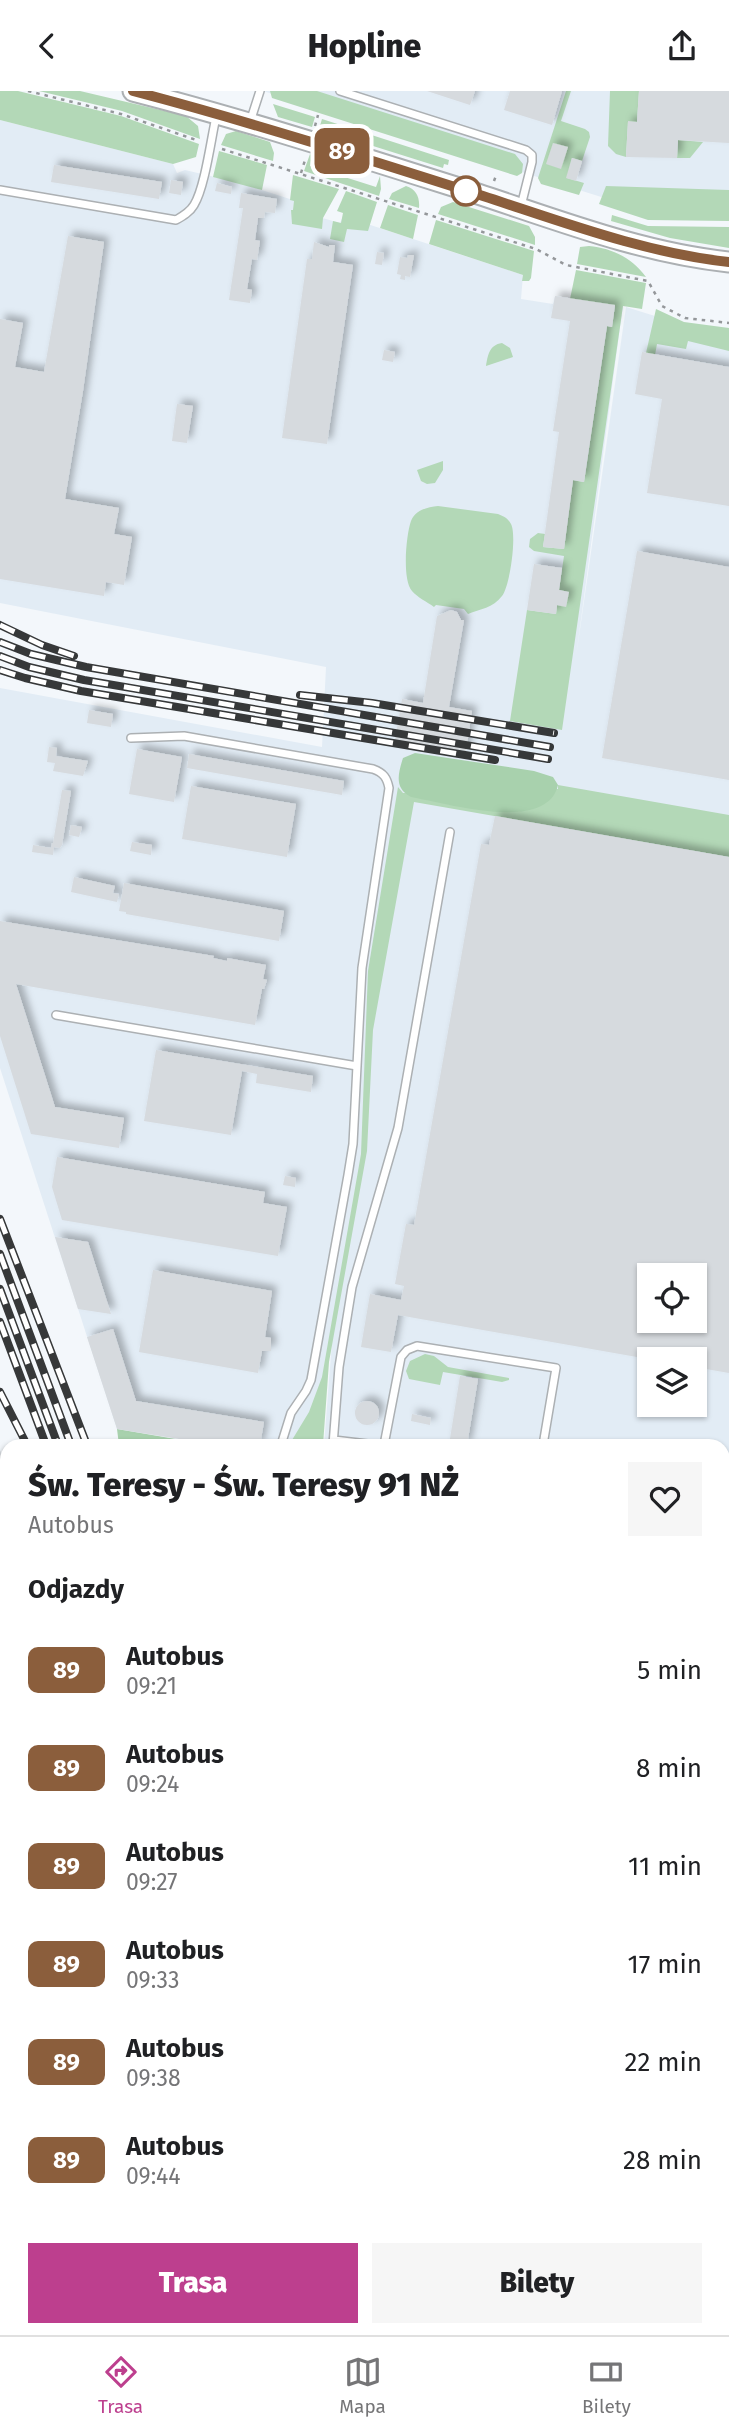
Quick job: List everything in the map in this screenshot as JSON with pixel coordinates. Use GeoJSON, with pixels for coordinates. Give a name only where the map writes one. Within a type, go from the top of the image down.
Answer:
{"type":"FeatureCollection","features":[{"type":"Feature","properties":{"kind":"street"},"geometry":{"type":"LineString","coordinates":[[133,91],[250,123],[624,240],[693,257],[729,262]]}},
{"type":"Feature","properties":{"kind":"lane"},"geometry":{"type":"LineString","coordinates":[[250,123],[260,91]]}},
{"type":"Feature","properties":{"kind":"lane"},"geometry":{"type":"LineString","coordinates":[[340,91],[526,151],[532,155],[532,162],[520,208]]}},
{"type":"Feature","properties":{"kind":"lane"},"geometry":{"type":"LineString","coordinates":[[0,190],[176,219],[186,214],[194,205],[217,113]]}},
{"type":"Feature","properties":{"kind":"lane"},"geometry":{"type":"LineString","coordinates":[[131,739],[184,736],[373,769],[387,779],[389,797],[362,968],[351,1154],[311,1380],[291,1413],[283,1439]]}},
{"type":"Feature","properties":{"kind":"lane"},"geometry":{"type":"LineString","coordinates":[[334,1439],[339,1367],[352,1287],[398,1128],[450,832]]}},
{"type":"Feature","properties":{"kind":"lane"},"geometry":{"type":"LineString","coordinates":[[57,1014],[357,1066]]}},
{"type":"Feature","properties":{"kind":"lane"},"geometry":{"type":"LineString","coordinates":[[385,1439],[401,1357],[407,1350],[421,1346],[556,1369],[543,1439]]}},
{"type":"Feature","properties":{"kind":"path"},"geometry":{"type":"LineString","coordinates":[[28,91],[121,114],[536,249],[566,265],[648,281],[662,306],[685,318],[729,323]]}},
{"type":"Feature","properties":{"kind":"path"},"geometry":{"type":"LineString","coordinates":[[314,129],[318,115]]}},
{"type":"Feature","properties":{"kind":"path"},"geometry":{"type":"LineString","coordinates":[[301,174],[307,153]]}},
{"type":"Feature","properties":{"kind":"shaded area"},"geometry":{"type":"Polygon","coordinates":[[[263,91],[729,91],[729,213],[646,211],[263,91]]]}},
{"type":"Feature","properties":{"kind":"shaded area"},"geometry":{"type":"Polygon","coordinates":[[[0,120],[173,164],[177,173],[185,170],[240,183],[321,209],[319,217],[340,223],[343,216],[523,275],[521,299],[553,304],[555,296],[623,305],[576,657],[626,307],[729,339],[729,1439],[324,1439],[332,1342],[323,1384],[315,1405],[295,1439],[180,1439],[117,1429],[0,1068],[0,688],[322,747],[326,667],[0,603],[0,120]],[[558,789],[411,797],[552,822],[558,789]]]}},
{"type":"Feature","properties":{"kind":"green space"},"geometry":{"type":"Polygon","coordinates":[[[0,91],[18,91],[121,116],[199,144],[196,157],[173,164],[0,120],[0,91]]]}},
{"type":"Feature","properties":{"kind":"green space"},"geometry":{"type":"Polygon","coordinates":[[[39,91],[80,91],[186,116],[198,126],[200,139],[122,111],[39,91]]]}},
{"type":"Feature","properties":{"kind":"green space"},"geometry":{"type":"Polygon","coordinates":[[[270,91],[317,91],[515,154],[523,164],[522,173],[517,176],[272,98],[270,91]]]}},
{"type":"Feature","properties":{"kind":"green space"},"geometry":{"type":"Polygon","coordinates":[[[566,91],[571,91],[561,121],[585,129],[590,137],[582,161],[572,158],[567,178],[584,183],[579,195],[541,184],[538,178],[566,91]]]}},
{"type":"Feature","properties":{"kind":"green space"},"geometry":{"type":"Polygon","coordinates":[[[610,91],[639,91],[637,122],[628,122],[626,157],[616,154],[608,146],[610,91]]]}},
{"type":"Feature","properties":{"kind":"green space"},"geometry":{"type":"Polygon","coordinates":[[[273,104],[315,117],[312,127],[278,117],[273,104]]]}},
{"type":"Feature","properties":{"kind":"green space"},"geometry":{"type":"Polygon","coordinates":[[[322,119],[449,160],[448,165],[444,164],[443,168],[319,129],[322,119]]]}},
{"type":"Feature","properties":{"kind":"green space"},"geometry":{"type":"Polygon","coordinates":[[[236,131],[270,142],[274,153],[273,161],[221,145],[226,134],[236,131]]]}},
{"type":"Feature","properties":{"kind":"green space"},"geometry":{"type":"Polygon","coordinates":[[[678,140],[703,142],[690,158],[677,158],[678,140]]]}},
{"type":"Feature","properties":{"kind":"green space"},"geometry":{"type":"Polygon","coordinates":[[[219,151],[267,165],[262,190],[213,177],[219,151]]]}},
{"type":"Feature","properties":{"kind":"green space"},"geometry":{"type":"Polygon","coordinates":[[[310,154],[310,166],[376,187],[380,176],[379,196],[304,171],[310,154]]]}},
{"type":"Feature","properties":{"kind":"green space"},"geometry":{"type":"Polygon","coordinates":[[[293,175],[339,189],[323,218],[322,229],[292,224],[291,210],[294,201],[290,200],[293,175]]]}},
{"type":"Feature","properties":{"kind":"green space"},"geometry":{"type":"Polygon","coordinates":[[[406,186],[417,194],[419,208],[389,199],[392,193],[406,186]]]}},
{"type":"Feature","properties":{"kind":"green space"},"geometry":{"type":"Polygon","coordinates":[[[606,186],[729,190],[729,221],[648,220],[599,204],[606,186]]]}},
{"type":"Feature","properties":{"kind":"green space"},"geometry":{"type":"Polygon","coordinates":[[[346,191],[377,202],[368,231],[347,229],[344,242],[330,239],[333,221],[341,223],[343,213],[337,211],[346,191]]]}},
{"type":"Feature","properties":{"kind":"green space"},"geometry":{"type":"Polygon","coordinates":[[[453,202],[529,226],[535,237],[535,245],[438,214],[441,207],[453,202]]]}},
{"type":"Feature","properties":{"kind":"green space"},"geometry":{"type":"Polygon","coordinates":[[[388,205],[418,215],[413,239],[380,228],[388,205]]]}},
{"type":"Feature","properties":{"kind":"green space"},"geometry":{"type":"Polygon","coordinates":[[[612,215],[648,226],[729,227],[729,248],[670,238],[611,221],[612,215]]]}},
{"type":"Feature","properties":{"kind":"green space"},"geometry":{"type":"Polygon","coordinates":[[[436,220],[534,251],[531,278],[529,281],[522,281],[523,275],[429,244],[436,220]]]}},
{"type":"Feature","properties":{"kind":"green space"},"geometry":{"type":"Polygon","coordinates":[[[589,246],[621,255],[646,277],[577,264],[580,247],[589,246]]]}},
{"type":"Feature","properties":{"kind":"green space"},"geometry":{"type":"Polygon","coordinates":[[[576,270],[646,283],[642,309],[623,306],[562,730],[510,721],[527,610],[556,614],[557,605],[566,606],[568,592],[559,590],[564,556],[534,551],[529,547],[530,539],[538,533],[545,534],[543,547],[564,549],[573,480],[584,482],[607,326],[612,327],[615,306],[570,299],[576,270]]]}},
{"type":"Feature","properties":{"kind":"green space"},"geometry":{"type":"Polygon","coordinates":[[[656,309],[684,322],[729,328],[729,351],[688,341],[686,349],[657,344],[655,355],[646,353],[656,309]]]}},
{"type":"Feature","properties":{"kind":"green space"},"geometry":{"type":"Polygon","coordinates":[[[502,343],[510,348],[513,357],[486,366],[492,348],[502,343]]]}},
{"type":"Feature","properties":{"kind":"green space"},"geometry":{"type":"Polygon","coordinates":[[[443,461],[443,470],[435,483],[427,484],[421,481],[417,470],[443,461]]]}},
{"type":"Feature","properties":{"kind":"green space"},"geometry":{"type":"Polygon","coordinates":[[[438,506],[498,514],[511,524],[513,549],[508,582],[502,596],[490,606],[468,614],[464,609],[436,605],[434,607],[412,591],[407,577],[406,557],[411,521],[426,508],[438,506]]]}},
{"type":"Feature","properties":{"kind":"green space"},"geometry":{"type":"Polygon","coordinates":[[[415,753],[534,771],[553,777],[558,785],[550,800],[535,808],[516,812],[470,809],[411,797],[402,789],[399,775],[403,758],[415,753]]]}},
{"type":"Feature","properties":{"kind":"green space"},"geometry":{"type":"Polygon","coordinates":[[[558,785],[729,815],[729,857],[414,802],[373,1030],[367,1151],[329,1362],[323,1439],[293,1439],[309,1412],[322,1377],[361,1154],[368,971],[398,787],[403,793],[558,789],[558,785]]]}},
{"type":"Feature","properties":{"kind":"green space"},"geometry":{"type":"Polygon","coordinates":[[[425,1354],[434,1356],[448,1367],[509,1380],[502,1382],[443,1372],[440,1385],[409,1379],[406,1371],[410,1361],[425,1354]]]}},
{"type":"Feature","properties":{"kind":"green space"},"geometry":{"type":"Polygon","coordinates":[[[117,1429],[176,1439],[118,1439],[117,1429]]]}},
{"type":"Feature","properties":{"kind":"building"},"geometry":{"type":"Polygon","coordinates":[[[427,91],[475,91],[470,105],[427,91]]]}},
{"type":"Feature","properties":{"kind":"building"},"geometry":{"type":"Polygon","coordinates":[[[510,91],[562,91],[552,125],[504,110],[510,91]]]}},
{"type":"Feature","properties":{"kind":"building"},"geometry":{"type":"Polygon","coordinates":[[[639,91],[729,91],[729,143],[678,140],[677,158],[626,157],[628,121],[637,122],[639,91]]]}},
{"type":"Feature","properties":{"kind":"building"},"geometry":{"type":"Polygon","coordinates":[[[553,143],[568,147],[561,169],[546,164],[553,143]]]}},
{"type":"Feature","properties":{"kind":"building"},"geometry":{"type":"Polygon","coordinates":[[[572,158],[582,161],[576,181],[566,178],[572,158]]]}},
{"type":"Feature","properties":{"kind":"building"},"geometry":{"type":"Polygon","coordinates":[[[54,165],[162,182],[159,199],[51,182],[54,165]]]}},
{"type":"Feature","properties":{"kind":"building"},"geometry":{"type":"Polygon","coordinates":[[[171,180],[183,182],[181,195],[169,193],[171,180]]]}},
{"type":"Feature","properties":{"kind":"building"},"geometry":{"type":"Polygon","coordinates":[[[217,183],[232,187],[231,194],[215,191],[217,183]]]}},
{"type":"Feature","properties":{"kind":"building"},"geometry":{"type":"Polygon","coordinates":[[[241,193],[277,199],[275,213],[265,212],[264,218],[258,218],[255,240],[260,241],[257,260],[252,259],[247,289],[252,290],[250,303],[229,300],[243,208],[239,208],[241,193]]]}},
{"type":"Feature","properties":{"kind":"building"},"geometry":{"type":"Polygon","coordinates":[[[68,236],[104,242],[65,499],[119,508],[114,534],[132,537],[124,585],[106,582],[104,596],[0,579],[0,319],[23,323],[15,367],[44,372],[68,236]]]}},
{"type":"Feature","properties":{"kind":"building"},"geometry":{"type":"Polygon","coordinates":[[[314,242],[329,247],[335,245],[333,262],[353,265],[327,444],[282,438],[307,259],[312,259],[314,242]]]}},
{"type":"Feature","properties":{"kind":"building"},"geometry":{"type":"Polygon","coordinates":[[[377,252],[384,253],[382,265],[375,264],[377,252]]]}},
{"type":"Feature","properties":{"kind":"building"},"geometry":{"type":"Polygon","coordinates":[[[408,255],[414,255],[410,277],[400,279],[401,275],[397,274],[400,257],[407,258],[408,255]]]}},
{"type":"Feature","properties":{"kind":"building"},"geometry":{"type":"Polygon","coordinates":[[[555,296],[615,305],[612,327],[607,326],[584,482],[573,480],[564,549],[543,547],[559,432],[553,431],[570,321],[551,318],[555,296]]]}},
{"type":"Feature","properties":{"kind":"building"},"geometry":{"type":"Polygon","coordinates":[[[384,350],[395,352],[393,362],[382,360],[384,350]]]}},
{"type":"Feature","properties":{"kind":"building"},"geometry":{"type":"Polygon","coordinates":[[[642,352],[729,367],[729,506],[647,493],[662,399],[635,394],[642,352]]]}},
{"type":"Feature","properties":{"kind":"building"},"geometry":{"type":"Polygon","coordinates":[[[177,404],[193,406],[187,443],[172,441],[177,404]]]}},
{"type":"Feature","properties":{"kind":"building"},"geometry":{"type":"Polygon","coordinates":[[[637,551],[729,567],[729,780],[602,758],[637,551]]]}},
{"type":"Feature","properties":{"kind":"building"},"geometry":{"type":"Polygon","coordinates":[[[534,564],[562,568],[559,590],[569,592],[566,607],[557,605],[556,614],[527,610],[534,564]]]}},
{"type":"Feature","properties":{"kind":"building"},"geometry":{"type":"Polygon","coordinates":[[[451,610],[464,620],[449,707],[472,711],[466,751],[395,740],[402,699],[423,703],[437,616],[451,610]]]}},
{"type":"Feature","properties":{"kind":"building"},"geometry":{"type":"Polygon","coordinates":[[[89,710],[113,714],[111,727],[87,723],[89,710]]]}},
{"type":"Feature","properties":{"kind":"building"},"geometry":{"type":"Polygon","coordinates":[[[49,747],[57,748],[56,756],[88,761],[83,776],[53,771],[55,763],[47,762],[49,747]]]}},
{"type":"Feature","properties":{"kind":"building"},"geometry":{"type":"Polygon","coordinates":[[[137,749],[182,757],[174,802],[129,794],[137,749]]]}},
{"type":"Feature","properties":{"kind":"building"},"geometry":{"type":"Polygon","coordinates":[[[189,754],[344,781],[342,795],[187,768],[189,754]]]}},
{"type":"Feature","properties":{"kind":"building"},"geometry":{"type":"Polygon","coordinates":[[[191,786],[296,804],[287,857],[182,839],[191,786]]]}},
{"type":"Feature","properties":{"kind":"building"},"geometry":{"type":"Polygon","coordinates":[[[62,790],[71,791],[62,845],[60,848],[54,847],[53,855],[32,852],[33,845],[51,848],[62,790]]]}},
{"type":"Feature","properties":{"kind":"building"},"geometry":{"type":"Polygon","coordinates":[[[495,816],[729,857],[729,1373],[707,1369],[707,1347],[637,1347],[637,1357],[398,1315],[391,1352],[361,1347],[370,1294],[401,1300],[404,1286],[395,1284],[406,1224],[414,1225],[481,844],[489,845],[495,816]]]}},
{"type":"Feature","properties":{"kind":"building"},"geometry":{"type":"Polygon","coordinates":[[[71,825],[82,827],[79,837],[69,835],[71,825]]]}},
{"type":"Feature","properties":{"kind":"building"},"geometry":{"type":"Polygon","coordinates":[[[132,842],[152,845],[151,855],[130,851],[132,842]]]}},
{"type":"Feature","properties":{"kind":"building"},"geometry":{"type":"Polygon","coordinates":[[[74,877],[115,886],[113,893],[119,894],[117,902],[71,892],[74,877]]]}},
{"type":"Feature","properties":{"kind":"building"},"geometry":{"type":"Polygon","coordinates":[[[124,883],[284,911],[279,941],[126,914],[119,911],[124,883]]]}},
{"type":"Feature","properties":{"kind":"building"},"geometry":{"type":"Polygon","coordinates":[[[0,921],[214,956],[213,958],[227,961],[227,958],[266,965],[263,979],[267,980],[262,989],[255,1025],[16,984],[55,1107],[124,1118],[119,1148],[31,1134],[0,1036],[0,921]]]}},
{"type":"Feature","properties":{"kind":"building"},"geometry":{"type":"Polygon","coordinates":[[[156,1050],[313,1076],[311,1092],[256,1083],[257,1074],[242,1071],[231,1135],[144,1121],[156,1050]]]}},
{"type":"Feature","properties":{"kind":"building"},"geometry":{"type":"Polygon","coordinates":[[[57,1157],[265,1192],[263,1203],[287,1207],[278,1256],[62,1220],[52,1187],[57,1157]]]}},
{"type":"Feature","properties":{"kind":"building"},"geometry":{"type":"Polygon","coordinates":[[[285,1176],[296,1178],[295,1187],[283,1185],[285,1176]]]}},
{"type":"Feature","properties":{"kind":"building"},"geometry":{"type":"Polygon","coordinates":[[[55,1237],[88,1242],[111,1314],[78,1309],[55,1237]]]}},
{"type":"Feature","properties":{"kind":"building"},"geometry":{"type":"Polygon","coordinates":[[[153,1270],[272,1291],[265,1337],[271,1338],[271,1351],[262,1351],[258,1373],[139,1352],[153,1270]]]}},
{"type":"Feature","properties":{"kind":"building"},"geometry":{"type":"Polygon","coordinates":[[[113,1329],[136,1401],[264,1422],[261,1439],[180,1439],[117,1429],[87,1337],[113,1329]]]}},
{"type":"Feature","properties":{"kind":"building"},"geometry":{"type":"Polygon","coordinates":[[[460,1376],[478,1379],[468,1439],[450,1439],[460,1376]]]}},
{"type":"Feature","properties":{"kind":"building"},"geometry":{"type":"Polygon","coordinates":[[[367,1401],[375,1405],[379,1413],[375,1421],[367,1425],[359,1421],[355,1413],[359,1405],[367,1401]]]}},
{"type":"Feature","properties":{"kind":"building"},"geometry":{"type":"Polygon","coordinates":[[[412,1414],[431,1418],[430,1425],[411,1421],[412,1414]]]}},
{"type":"Feature","properties":{"kind":"railway"},"geometry":{"type":"LineString","coordinates":[[0,625],[42,645],[74,656]]}},
{"type":"Feature","properties":{"kind":"railway"},"geometry":{"type":"LineString","coordinates":[[0,642],[31,654],[86,667],[550,747]]}},
{"type":"Feature","properties":{"kind":"railway"},"geometry":{"type":"LineString","coordinates":[[0,656],[29,667],[84,680],[548,759]]}},
{"type":"Feature","properties":{"kind":"railway"},"geometry":{"type":"LineString","coordinates":[[0,670],[81,691],[495,760]]}},
{"type":"Feature","properties":{"kind":"railway"},"geometry":{"type":"LineString","coordinates":[[300,695],[372,703],[554,733]]}},
{"type":"Feature","properties":{"kind":"railway"},"geometry":{"type":"LineString","coordinates":[[0,1219],[85,1439]]}},
{"type":"Feature","properties":{"kind":"railway"},"geometry":{"type":"LineString","coordinates":[[0,1254],[69,1439]]}},
{"type":"Feature","properties":{"kind":"railway"},"geometry":{"type":"LineString","coordinates":[[0,1289],[56,1439]]}},
{"type":"Feature","properties":{"kind":"railway"},"geometry":{"type":"LineString","coordinates":[[0,1322],[44,1439]]}},
{"type":"Feature","properties":{"kind":"railway"},"geometry":{"type":"LineString","coordinates":[[0,1392],[24,1439]]}},
{"type":"Feature","properties":{"kind":"bus line","name":"89"},"geometry":{"type":"LineString","coordinates":[[133,91],[263,126],[613,237],[693,257],[729,262]]}}]}
